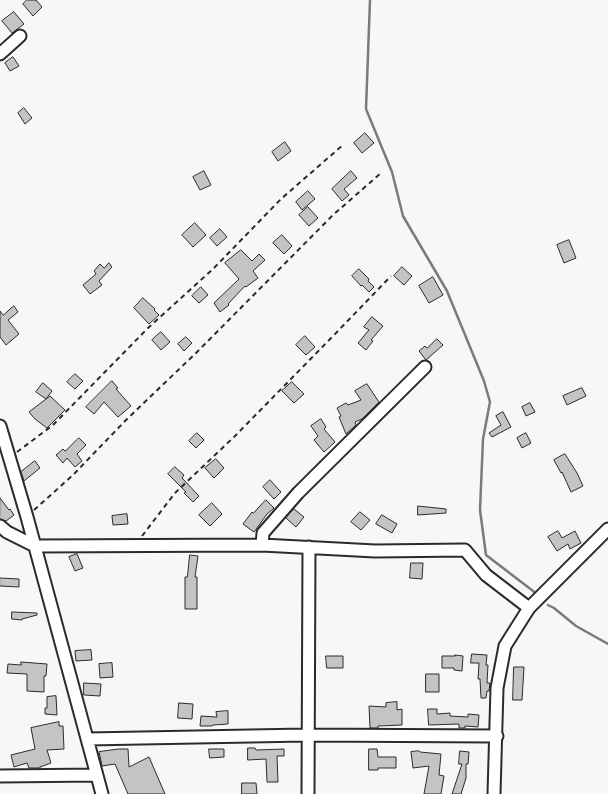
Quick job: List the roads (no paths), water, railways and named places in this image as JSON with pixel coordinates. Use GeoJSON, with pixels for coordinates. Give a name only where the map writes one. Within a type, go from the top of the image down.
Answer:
{"type":"FeatureCollection","features":[{"type":"Feature","properties":{"kind":"street"},"geometry":{"type":"LineString","coordinates":[[0,54],[20,36]]}},
{"type":"Feature","properties":{"kind":"street"},"geometry":{"type":"LineString","coordinates":[[262,545],[263,533],[298,493],[425,367]]}},
{"type":"Feature","properties":{"kind":"street"},"geometry":{"type":"LineString","coordinates":[[0,426],[27,517],[102,794]]}},
{"type":"Feature","properties":{"kind":"street"},"geometry":{"type":"LineString","coordinates":[[0,526],[7,532],[35,546],[262,545],[374,551],[465,550],[486,575],[529,608]]}},
{"type":"Feature","properties":{"kind":"street"},"geometry":{"type":"LineString","coordinates":[[494,794],[497,688],[505,646],[529,608],[608,529]]}},
{"type":"Feature","properties":{"kind":"street"},"geometry":{"type":"LineString","coordinates":[[308,794],[309,547]]}},
{"type":"Feature","properties":{"kind":"street"},"geometry":{"type":"LineString","coordinates":[[87,739],[309,735],[496,736]]}},
{"type":"Feature","properties":{"kind":"street"},"geometry":{"type":"LineString","coordinates":[[0,776],[97,776]]}},
{"type":"Feature","properties":{"kind":"waterway"},"geometry":{"type":"LineString","coordinates":[[370,0],[366,109],[392,172],[403,216],[447,291],[484,381],[490,402],[483,439],[480,510],[486,555],[537,594]]}},
{"type":"Feature","properties":{"kind":"waterway"},"geometry":{"type":"LineString","coordinates":[[548,605],[576,626],[608,644]]}}]}
